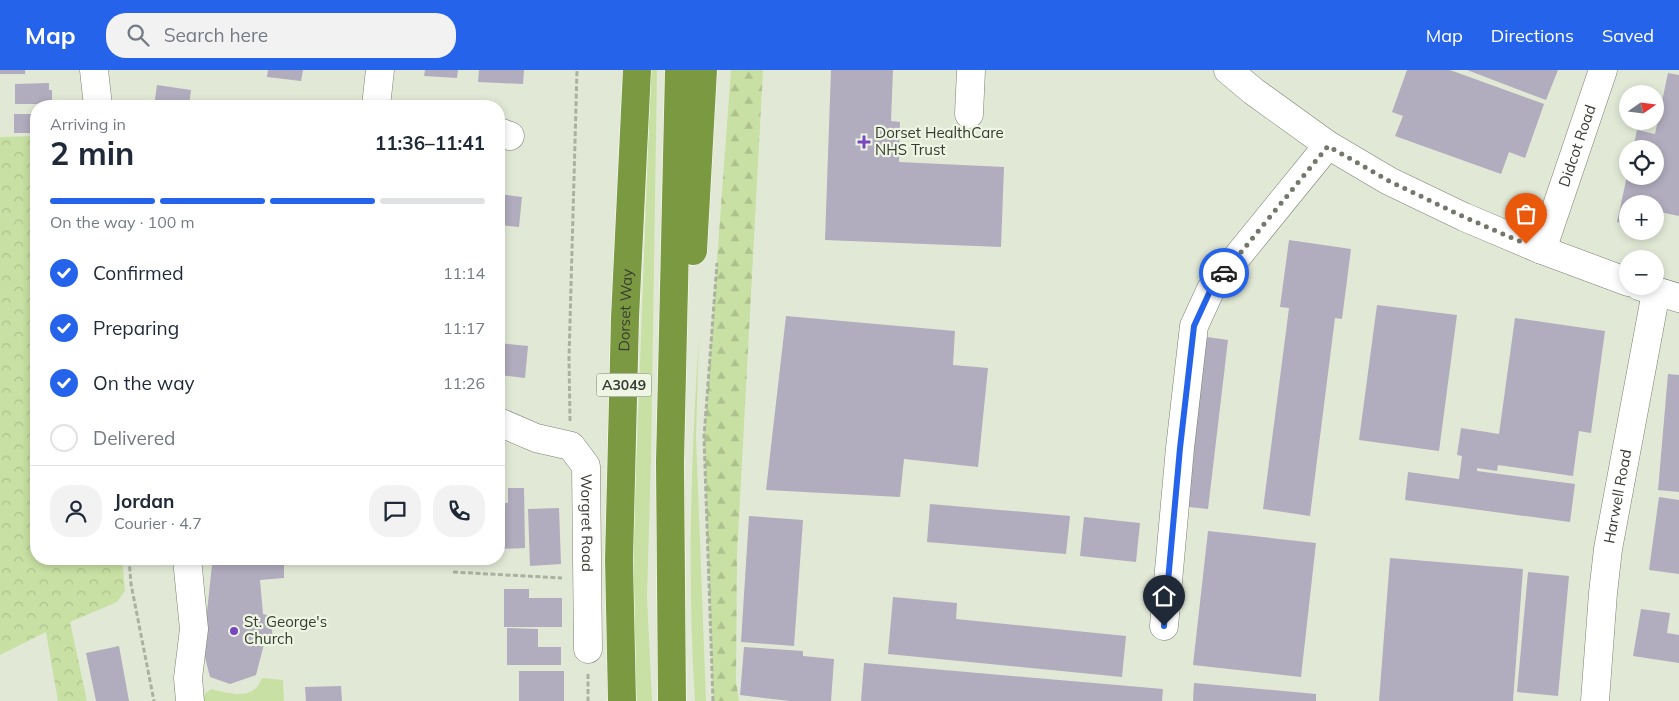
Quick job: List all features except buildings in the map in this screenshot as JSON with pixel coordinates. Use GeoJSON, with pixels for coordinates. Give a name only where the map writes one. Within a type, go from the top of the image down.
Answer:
{"type":"FeatureCollection","features":[{"type":"Feature","properties":{"kind":"highway","name":"Dorset Way"},"geometry":{"type":"LineString","coordinates":[[622,701],[619,560],[625,318],[637,70]]}},
{"type":"Feature","properties":{"kind":"highway","name":"A3049"},"geometry":{"type":"LineString","coordinates":[[672,701],[670,462],[679,70]]}},
{"type":"Feature","properties":{"kind":"highway","name":"A3049"},"geometry":{"type":"LineString","coordinates":[[670,462],[689,309],[703,70]]}},
{"type":"Feature","properties":{"kind":"street"},"geometry":{"type":"LineString","coordinates":[[94,70],[97,100]]}},
{"type":"Feature","properties":{"kind":"street"},"geometry":{"type":"LineString","coordinates":[[377,100],[380,70]]}},
{"type":"Feature","properties":{"kind":"street"},"geometry":{"type":"LineString","coordinates":[[969,114],[971,70]]}},
{"type":"Feature","properties":{"kind":"street"},"geometry":{"type":"LineString","coordinates":[[1228,70],[1253,91],[1328,146],[1389,181],[1464,217],[1542,250],[1619,279]]}},
{"type":"Feature","properties":{"kind":"street","name":"Didcot Road"},"geometry":{"type":"LineString","coordinates":[[1542,250],[1603,70]]}},
{"type":"Feature","properties":{"kind":"street"},"geometry":{"type":"LineString","coordinates":[[1164,626],[1180,448],[1194,326],[1211,289],[1328,146]]}},
{"type":"Feature","properties":{"kind":"street","name":"Harwell Road"},"geometry":{"type":"LineString","coordinates":[[1595,701],[1608,548],[1657,295]]}},
{"type":"Feature","properties":{"kind":"street"},"geometry":{"type":"LineString","coordinates":[[505,425],[536,438],[571,446]]}},
{"type":"Feature","properties":{"kind":"street","name":"Worgret Road"},"geometry":{"type":"LineString","coordinates":[[571,446],[586,466],[588,649]]}},
{"type":"Feature","properties":{"kind":"street"},"geometry":{"type":"LineString","coordinates":[[188,565],[194,629],[188,678],[190,701]]}},
{"type":"Feature","properties":{"kind":"path"},"geometry":{"type":"LineString","coordinates":[[571,446],[569,358],[577,70]]}},
{"type":"Feature","properties":{"kind":"path"},"geometry":{"type":"LineString","coordinates":[[713,701],[704,437],[717,261]]}},
{"type":"Feature","properties":{"kind":"path"},"geometry":{"type":"LineString","coordinates":[[129,565],[154,701]]}},
{"type":"Feature","properties":{"kind":"path"},"geometry":{"type":"LineString","coordinates":[[453,572],[587,579]]}},
{"type":"Feature","properties":{"kind":"green space"},"geometry":{"type":"Polygon","coordinates":[[[651,70],[657,70],[647,597],[652,701],[636,701],[630,629],[651,70]]]}},
{"type":"Feature","properties":{"kind":"green space"},"geometry":{"type":"Polygon","coordinates":[[[731,70],[763,70],[737,555],[736,681],[739,701],[713,701],[704,437],[731,70]]]}},
{"type":"Feature","properties":{"kind":"green space"},"geometry":{"type":"Polygon","coordinates":[[[30,136],[30,565],[123,565],[125,591],[117,602],[70,622],[87,701],[58,701],[46,632],[0,655],[0,137],[30,136]]]}},
{"type":"Feature","properties":{"kind":"green space"},"geometry":{"type":"Polygon","coordinates":[[[699,335],[696,436],[706,701],[695,701],[691,610],[692,473],[699,335]]]}},
{"type":"Feature","properties":{"kind":"green space"},"geometry":{"type":"Polygon","coordinates":[[[262,678],[283,680],[284,701],[196,701],[211,689],[234,694],[248,693],[254,690],[262,678]]]}},
{"type":"Feature","properties":{"kind":"way so far"},"geometry":{"type":"LineString","coordinates":[[1224,273],[1328,146],[1389,181],[1526,244]]}},
{"type":"Feature","properties":{"kind":"place","name":"Dorset HealthCare NHS Trust"},"geometry":{"type":"Point","coordinates":[864,142]}},
{"type":"Feature","properties":{"kind":"place","name":"St. George's Church"},"geometry":{"type":"Point","coordinates":[234,631]}},
{"type":"Feature","properties":{"kind":"route"},"geometry":{"type":"LineString","coordinates":[[1164,626],[1180,448],[1194,326],[1211,289],[1224,273]]}}]}
